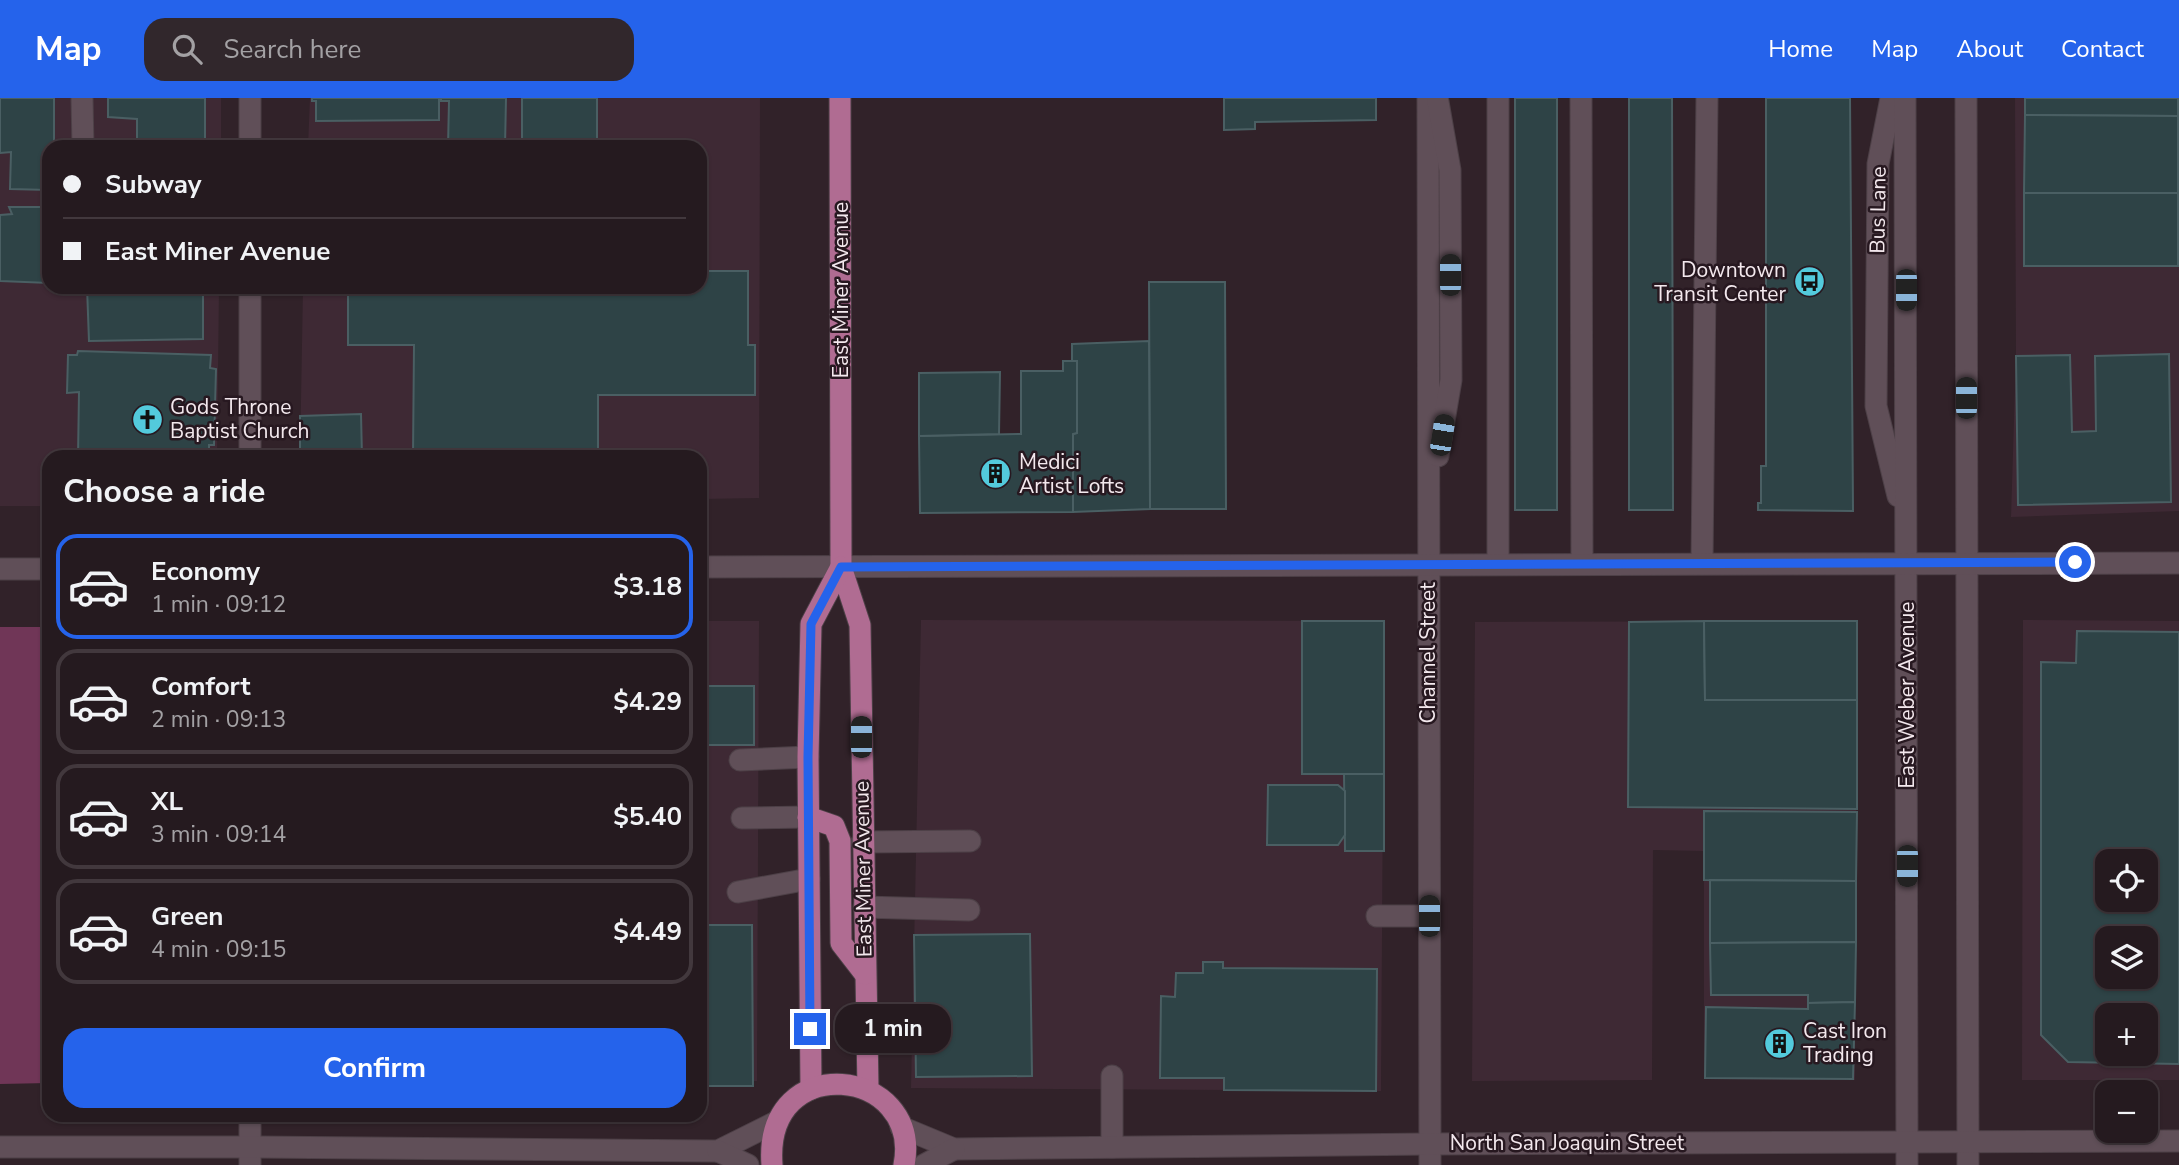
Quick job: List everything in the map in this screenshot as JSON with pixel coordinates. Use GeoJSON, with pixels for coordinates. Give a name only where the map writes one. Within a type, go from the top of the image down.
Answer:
{"type":"FeatureCollection","features":[{"type":"Feature","properties":{"kind":"main road","name":"East Miner Avenue"},"geometry":{"type":"LineString","coordinates":[[840,98],[841,567],[860,625],[868,1090]]}},
{"type":"Feature","properties":{"kind":"main road","name":"East Miner Avenue"},"geometry":{"type":"LineString","coordinates":[[811,1089],[808,757],[811,624],[841,567]]}},
{"type":"Feature","properties":{"kind":"main road"},"geometry":{"type":"LineString","coordinates":[[808,817],[834,826],[841,841],[841,943],[865,974]]}},
{"type":"Feature","properties":{"kind":"main road"},"geometry":{"type":"LineString","coordinates":[[809,879],[839,896]]}},
{"type":"Feature","properties":{"kind":"main road"},"geometry":{"type":"LineString","coordinates":[[772,1165],[770,1145],[776,1122],[788,1105],[811,1089],[826,1084],[847,1083],[868,1090],[886,1102],[901,1127],[905,1140],[904,1165]]}},
{"type":"Feature","properties":{"kind":"street"},"geometry":{"type":"LineString","coordinates":[[82,98],[83,140]]}},
{"type":"Feature","properties":{"kind":"street"},"geometry":{"type":"LineString","coordinates":[[250,98],[250,140]]}},
{"type":"Feature","properties":{"kind":"street","name":"Channel Street"},"geometry":{"type":"LineString","coordinates":[[1428,98],[1430,1154]]}},
{"type":"Feature","properties":{"kind":"street"},"geometry":{"type":"LineString","coordinates":[[1428,517],[1451,380],[1450,170],[1437,98]]}},
{"type":"Feature","properties":{"kind":"street"},"geometry":{"type":"LineString","coordinates":[[1498,98],[1498,563]]}},
{"type":"Feature","properties":{"kind":"street"},"geometry":{"type":"LineString","coordinates":[[1581,98],[1582,563]]}},
{"type":"Feature","properties":{"kind":"street"},"geometry":{"type":"LineString","coordinates":[[1702,563],[1707,98]]}},
{"type":"Feature","properties":{"kind":"street","name":"Bus Lane"},"geometry":{"type":"LineString","coordinates":[[1891,98],[1878,164],[1876,406],[1906,528]]}},
{"type":"Feature","properties":{"kind":"street","name":"East Weber Avenue"},"geometry":{"type":"LineString","coordinates":[[1905,98],[1907,1165]]}},
{"type":"Feature","properties":{"kind":"street"},"geometry":{"type":"LineString","coordinates":[[1966,98],[1968,1165]]}},
{"type":"Feature","properties":{"kind":"street"},"geometry":{"type":"LineString","coordinates":[[250,294],[250,450]]}},
{"type":"Feature","properties":{"kind":"street"},"geometry":{"type":"LineString","coordinates":[[707,567],[2179,563]]}},
{"type":"Feature","properties":{"kind":"street"},"geometry":{"type":"LineString","coordinates":[[0,569],[42,569]]}},
{"type":"Feature","properties":{"kind":"street"},"geometry":{"type":"LineString","coordinates":[[740,760],[808,757]]}},
{"type":"Feature","properties":{"kind":"street"},"geometry":{"type":"LineString","coordinates":[[742,818],[808,817]]}},
{"type":"Feature","properties":{"kind":"street"},"geometry":{"type":"LineString","coordinates":[[862,842],[970,842]]}},
{"type":"Feature","properties":{"kind":"street"},"geometry":{"type":"LineString","coordinates":[[738,891],[809,879]]}},
{"type":"Feature","properties":{"kind":"street"},"geometry":{"type":"LineString","coordinates":[[864,907],[969,910]]}},
{"type":"Feature","properties":{"kind":"street"},"geometry":{"type":"LineString","coordinates":[[1377,916],[1429,916]]}},
{"type":"Feature","properties":{"kind":"street"},"geometry":{"type":"LineString","coordinates":[[1112,1076],[1112,1147]]}},
{"type":"Feature","properties":{"kind":"street"},"geometry":{"type":"LineString","coordinates":[[250,1122],[250,1156]]}},
{"type":"Feature","properties":{"kind":"street"},"geometry":{"type":"LineString","coordinates":[[718,1151],[776,1122]]}},
{"type":"Feature","properties":{"kind":"street","name":"North San Joaquin Street"},"geometry":{"type":"LineString","coordinates":[[901,1127],[954,1149],[1112,1147],[1430,1154],[1968,1142],[2179,1142]]}},
{"type":"Feature","properties":{"kind":"street"},"geometry":{"type":"LineString","coordinates":[[0,1147],[250,1156],[718,1151],[748,1165]]}},
{"type":"Feature","properties":{"kind":"street","name":"North San Joaquin Street"},"geometry":{"type":"LineString","coordinates":[[923,1165],[954,1149]]}},
{"type":"Feature","properties":{"kind":"shaded area"},"geometry":{"type":"Polygon","coordinates":[[[0,98],[221,98],[221,140],[42,140],[42,294],[219,294],[217,450],[42,450],[42,506],[0,506],[0,98]]]}},
{"type":"Feature","properties":{"kind":"shaded area"},"geometry":{"type":"Polygon","coordinates":[[[310,98],[760,98],[759,498],[707,499],[707,450],[300,450],[303,294],[707,294],[707,140],[308,140],[310,98]]]}},
{"type":"Feature","properties":{"kind":"shaded area"},"geometry":{"type":"Polygon","coordinates":[[[2015,98],[2179,98],[2179,511],[2011,517],[2016,356],[2015,98]]]}},
{"type":"Feature","properties":{"kind":"shaded area"},"geometry":{"type":"Polygon","coordinates":[[[921,620],[1384,621],[1381,1091],[911,1088],[921,620]]]}},
{"type":"Feature","properties":{"kind":"shaded area"},"geometry":{"type":"Polygon","coordinates":[[[2023,620],[2179,621],[2179,1080],[2022,1080],[2023,620]]]}},
{"type":"Feature","properties":{"kind":"shaded area"},"geometry":{"type":"Polygon","coordinates":[[[707,621],[759,621],[757,1081],[707,1081],[707,621]]]}},
{"type":"Feature","properties":{"kind":"shaded area"},"geometry":{"type":"Polygon","coordinates":[[[1857,621],[1855,1080],[1704,1079],[1704,851],[1653,850],[1652,1080],[1472,1081],[1475,622],[1857,621]]]}},
{"type":"Feature","properties":{"kind":"shaded area"},"geometry":{"type":"Polygon","coordinates":[[[0,627],[42,627],[42,1083],[0,1084],[0,627]]]}},
{"type":"Feature","properties":{"kind":"building"},"geometry":{"type":"Polygon","coordinates":[[[0,98],[54,98],[54,140],[42,140],[42,190],[10,189],[11,152],[0,153],[0,98]]]}},
{"type":"Feature","properties":{"kind":"building"},"geometry":{"type":"Polygon","coordinates":[[[108,98],[205,98],[205,140],[137,140],[137,119],[108,117],[108,98]]]}},
{"type":"Feature","properties":{"kind":"building"},"geometry":{"type":"Polygon","coordinates":[[[312,98],[439,98],[439,120],[316,121],[316,101],[312,101],[312,98]]]}},
{"type":"Feature","properties":{"kind":"building"},"geometry":{"type":"Polygon","coordinates":[[[441,98],[506,98],[505,140],[448,140],[449,101],[441,101],[441,98]]]}},
{"type":"Feature","properties":{"kind":"building"},"geometry":{"type":"Polygon","coordinates":[[[522,98],[597,98],[597,140],[522,140],[522,98]]]}},
{"type":"Feature","properties":{"kind":"building"},"geometry":{"type":"Polygon","coordinates":[[[1224,98],[1376,98],[1376,120],[1255,122],[1255,129],[1224,130],[1224,98]]]}},
{"type":"Feature","properties":{"kind":"building"},"geometry":{"type":"Polygon","coordinates":[[[1515,98],[1557,98],[1557,510],[1515,510],[1515,98]]]}},
{"type":"Feature","properties":{"kind":"building"},"geometry":{"type":"Polygon","coordinates":[[[1629,98],[1672,98],[1673,510],[1629,510],[1629,98]]]}},
{"type":"Feature","properties":{"kind":"building","name":"Downtown Transit Center"},"geometry":{"type":"Polygon","coordinates":[[[1766,98],[1850,98],[1853,511],[1758,510],[1758,503],[1761,503],[1761,466],[1766,466],[1766,98]]]}},
{"type":"Feature","properties":{"kind":"building"},"geometry":{"type":"Polygon","coordinates":[[[2025,98],[2178,98],[2178,116],[2025,115],[2025,98]]]}},
{"type":"Feature","properties":{"kind":"building"},"geometry":{"type":"Polygon","coordinates":[[[2025,115],[2178,116],[2178,193],[2024,193],[2025,115]]]}},
{"type":"Feature","properties":{"kind":"building"},"geometry":{"type":"Polygon","coordinates":[[[2024,193],[2178,193],[2178,266],[2024,266],[2024,193]]]}},
{"type":"Feature","properties":{"kind":"building"},"geometry":{"type":"Polygon","coordinates":[[[9,207],[42,207],[42,283],[0,281],[0,215],[12,214],[9,207]]]}},
{"type":"Feature","properties":{"kind":"building"},"geometry":{"type":"Polygon","coordinates":[[[707,271],[748,271],[748,345],[755,345],[755,395],[598,395],[598,450],[413,450],[414,345],[348,345],[348,294],[707,294],[707,271]]]}},
{"type":"Feature","properties":{"kind":"building"},"geometry":{"type":"Polygon","coordinates":[[[1149,282],[1225,282],[1226,509],[1150,509],[1149,282]]]}},
{"type":"Feature","properties":{"kind":"building"},"geometry":{"type":"Polygon","coordinates":[[[87,294],[203,294],[203,339],[89,341],[87,294]]]}},
{"type":"Feature","properties":{"kind":"building"},"geometry":{"type":"Polygon","coordinates":[[[1149,341],[1150,509],[1073,512],[1077,361],[1072,361],[1072,344],[1149,341]]]}},
{"type":"Feature","properties":{"kind":"building","name":"Gods Throne Baptist Church"},"geometry":{"type":"Polygon","coordinates":[[[78,351],[211,355],[210,368],[216,369],[214,445],[209,445],[209,450],[78,450],[79,392],[67,393],[68,355],[77,355],[78,351]]]}},
{"type":"Feature","properties":{"kind":"building"},"geometry":{"type":"Polygon","coordinates":[[[2169,354],[2171,502],[2018,505],[2016,356],[2070,355],[2072,432],[2096,431],[2095,356],[2169,354]]]}},
{"type":"Feature","properties":{"kind":"building","name":"Medici Artist Lofts"},"geometry":{"type":"Polygon","coordinates":[[[1063,361],[1077,361],[1073,512],[920,513],[919,436],[1021,434],[1021,371],[1063,371],[1063,361]]]}},
{"type":"Feature","properties":{"kind":"building"},"geometry":{"type":"Polygon","coordinates":[[[1000,372],[999,434],[919,436],[919,373],[1000,372]]]}},
{"type":"Feature","properties":{"kind":"building"},"geometry":{"type":"Polygon","coordinates":[[[361,414],[362,450],[300,450],[300,416],[361,414]]]}},
{"type":"Feature","properties":{"kind":"building"},"geometry":{"type":"Polygon","coordinates":[[[1302,621],[1384,621],[1384,774],[1302,774],[1302,621]]]}},
{"type":"Feature","properties":{"kind":"building"},"geometry":{"type":"Polygon","coordinates":[[[1704,621],[1705,700],[1857,700],[1857,809],[1628,807],[1629,622],[1704,621]]]}},
{"type":"Feature","properties":{"kind":"building"},"geometry":{"type":"Polygon","coordinates":[[[1704,621],[1857,621],[1857,700],[1705,700],[1704,621]]]}},
{"type":"Feature","properties":{"kind":"building"},"geometry":{"type":"Polygon","coordinates":[[[2077,631],[2179,632],[2179,1064],[2158,1064],[2158,1003],[2095,1003],[2095,1062],[2068,1062],[2041,1035],[2041,662],[2076,663],[2077,631]]]}},
{"type":"Feature","properties":{"kind":"building"},"geometry":{"type":"Polygon","coordinates":[[[707,686],[754,686],[754,745],[707,745],[707,686]]]}},
{"type":"Feature","properties":{"kind":"building"},"geometry":{"type":"Polygon","coordinates":[[[1344,774],[1384,774],[1384,851],[1345,851],[1344,774]]]}},
{"type":"Feature","properties":{"kind":"building"},"geometry":{"type":"Polygon","coordinates":[[[1268,785],[1338,785],[1345,791],[1345,835],[1338,845],[1267,845],[1268,785]]]}},
{"type":"Feature","properties":{"kind":"building"},"geometry":{"type":"Polygon","coordinates":[[[1704,811],[1857,812],[1856,881],[1704,880],[1704,811]]]}},
{"type":"Feature","properties":{"kind":"building"},"geometry":{"type":"Polygon","coordinates":[[[1710,880],[1856,881],[1856,942],[1710,943],[1710,880]]]}},
{"type":"Feature","properties":{"kind":"building"},"geometry":{"type":"Polygon","coordinates":[[[707,925],[752,925],[753,1086],[707,1086],[707,925]]]}},
{"type":"Feature","properties":{"kind":"building"},"geometry":{"type":"Polygon","coordinates":[[[1030,934],[1032,1076],[916,1077],[914,935],[1030,934]]]}},
{"type":"Feature","properties":{"kind":"building"},"geometry":{"type":"Polygon","coordinates":[[[1856,942],[1855,1002],[1808,1003],[1808,995],[1711,995],[1710,943],[1856,942]]]}},
{"type":"Feature","properties":{"kind":"building"},"geometry":{"type":"Polygon","coordinates":[[[1203,962],[1223,962],[1223,968],[1377,969],[1376,1091],[1224,1090],[1224,1078],[1160,1078],[1161,996],[1175,997],[1176,973],[1203,973],[1203,962]]]}},
{"type":"Feature","properties":{"kind":"building","name":"Cast Iron Trading"},"geometry":{"type":"Polygon","coordinates":[[[1855,1002],[1853,1079],[1705,1078],[1706,1007],[1808,1009],[1808,1003],[1855,1002]]]}},
{"type":"Feature","properties":{"kind":"place","name":"Downtown Transit Center"},"geometry":{"type":"Point","coordinates":[1809,282]}},
{"type":"Feature","properties":{"kind":"place","name":"Gods Throne Baptist Church"},"geometry":{"type":"Point","coordinates":[147,419]}},
{"type":"Feature","properties":{"kind":"place","name":"Medici Artist Lofts"},"geometry":{"type":"Point","coordinates":[996,474]}},
{"type":"Feature","properties":{"kind":"place","name":"Cast Iron Trading"},"geometry":{"type":"Point","coordinates":[1780,1043]}},
{"type":"Feature","properties":{"kind":"route"},"geometry":{"type":"LineString","coordinates":[[810,1029],[808,757],[811,624],[841,567],[2075,562]]}}]}
